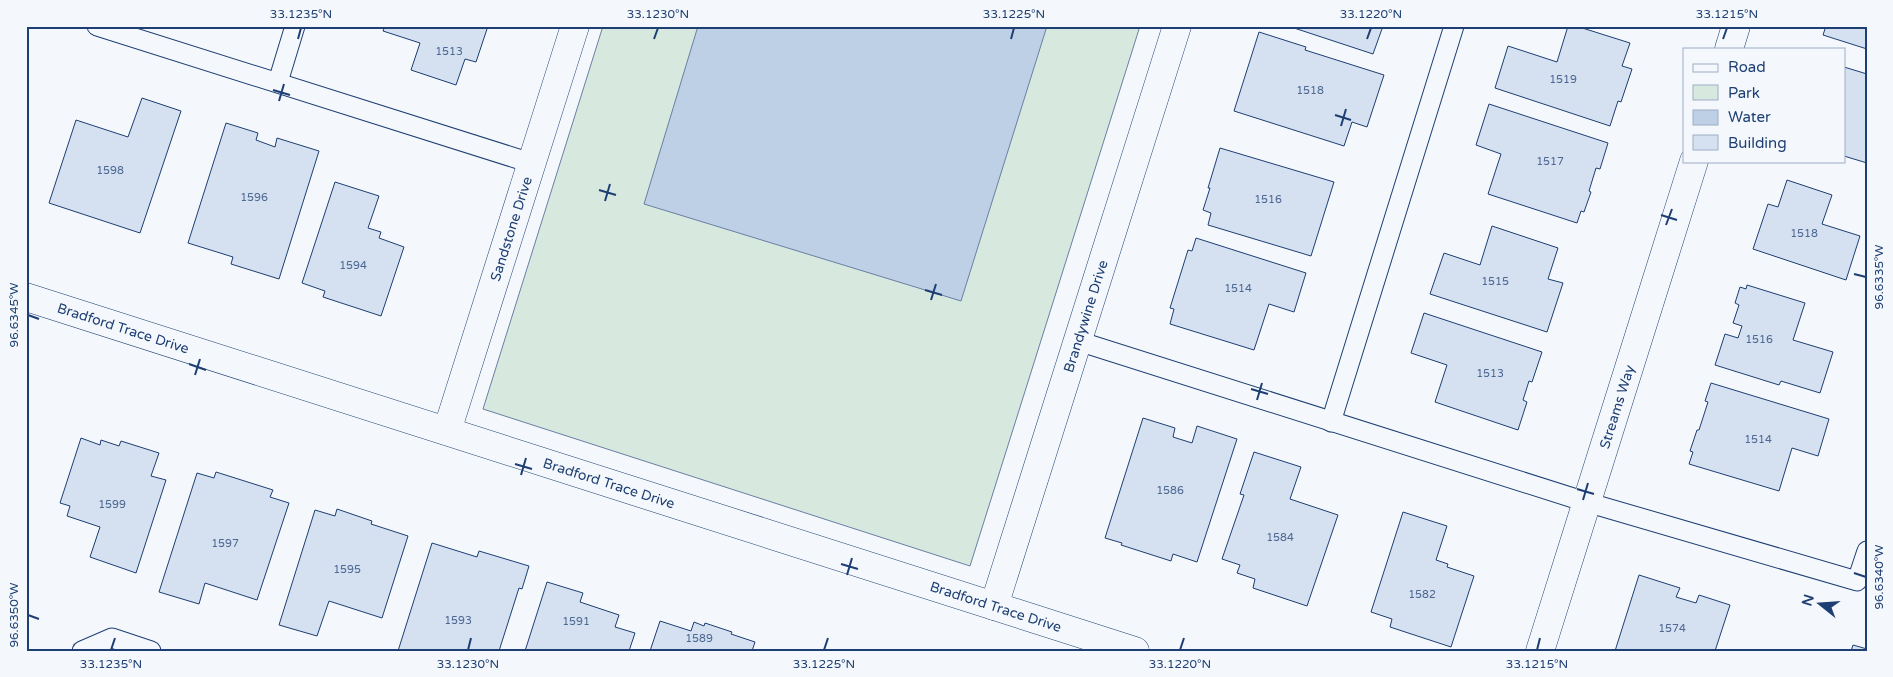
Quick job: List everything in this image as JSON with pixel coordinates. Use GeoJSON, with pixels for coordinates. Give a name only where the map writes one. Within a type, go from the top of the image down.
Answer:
{"type":"FeatureCollection","features":[{"type":"Feature","properties":{"kind":"street","name":"Sandstone Drive"},"geometry":{"type":"LineString","coordinates":[[447,431],[575,26]]}},
{"type":"Feature","properties":{"kind":"street","name":"Brandywine Drive"},"geometry":{"type":"LineString","coordinates":[[994,606],[1177,26]]}},
{"type":"Feature","properties":{"kind":"street"},"geometry":{"type":"LineString","coordinates":[[1729,48],[1736,26]]}},
{"type":"Feature","properties":{"kind":"street","name":"Streams Way"},"geometry":{"type":"LineString","coordinates":[[1540,651],[1694,162]]}},
{"type":"Feature","properties":{"kind":"street","name":"Bradford Trace Drive"},"geometry":{"type":"LineString","coordinates":[[26,297],[1135,651]]}},
{"type":"Feature","properties":{"kind":"lane"},"geometry":{"type":"LineString","coordinates":[[96,26],[532,163]]}},
{"type":"Feature","properties":{"kind":"lane"},"geometry":{"type":"LineString","coordinates":[[278,82],[295,26]]}},
{"type":"Feature","properties":{"kind":"lane"},"geometry":{"type":"LineString","coordinates":[[1331,422],[1454,26]]}},
{"type":"Feature","properties":{"kind":"lane"},"geometry":{"type":"LineString","coordinates":[[1078,341],[1586,502],[1862,582],[1867,550]]}},
{"type":"Feature","properties":{"kind":"lane"},"geometry":{"type":"LineString","coordinates":[[82,651],[112,638],[151,651]]}},
{"type":"Feature","properties":{"kind":"green space"},"geometry":{"type":"Polygon","coordinates":[[[603,26],[1140,26],[970,566],[483,409],[603,26]]]}},
{"type":"Feature","properties":{"kind":"water"},"geometry":{"type":"Polygon","coordinates":[[[698,26],[1047,26],[961,301],[644,204],[698,26]]]}},
{"type":"Feature","properties":{"kind":"building"},"geometry":{"type":"Polygon","coordinates":[[[385,26],[488,26],[476,62],[465,59],[456,85],[411,70],[420,43],[383,31],[385,26]]]}},
{"type":"Feature","properties":{"kind":"building"},"geometry":{"type":"Polygon","coordinates":[[[1288,26],[1383,26],[1373,54],[1288,26]]]}},
{"type":"Feature","properties":{"kind":"building"},"geometry":{"type":"Polygon","coordinates":[[[1568,26],[1576,26],[1630,43],[1622,66],[1632,69],[1621,102],[1618,101],[1610,126],[1495,88],[1508,46],[1557,62],[1568,26]]]}},
{"type":"Feature","properties":{"kind":"building"},"geometry":{"type":"Polygon","coordinates":[[[1826,26],[1867,26],[1867,49],[1823,35],[1826,26]]]}},
{"type":"Feature","properties":{"kind":"building"},"geometry":{"type":"Polygon","coordinates":[[[1259,32],[1306,47],[1305,50],[1384,75],[1367,127],[1352,122],[1344,146],[1234,111],[1259,32]]]}},
{"type":"Feature","properties":{"kind":"building"},"geometry":{"type":"Polygon","coordinates":[[[1846,68],[1867,74],[1867,163],[1846,157],[1846,68]]]}},
{"type":"Feature","properties":{"kind":"building"},"geometry":{"type":"Polygon","coordinates":[[[142,98],[181,111],[140,233],[49,203],[76,120],[128,137],[142,98]]]}},
{"type":"Feature","properties":{"kind":"building"},"geometry":{"type":"Polygon","coordinates":[[[1489,104],[1608,143],[1600,169],[1596,168],[1584,212],[1581,211],[1577,223],[1488,194],[1501,154],[1476,145],[1489,104]]]}},
{"type":"Feature","properties":{"kind":"building"},"geometry":{"type":"Polygon","coordinates":[[[226,123],[258,133],[256,140],[275,147],[277,138],[319,151],[279,279],[231,264],[233,257],[188,243],[226,123]]]}},
{"type":"Feature","properties":{"kind":"building"},"geometry":{"type":"Polygon","coordinates":[[[1220,148],[1334,182],[1311,256],[1208,225],[1211,213],[1203,210],[1220,148]]]}},
{"type":"Feature","properties":{"kind":"building"},"geometry":{"type":"Polygon","coordinates":[[[1787,180],[1832,195],[1822,224],[1860,236],[1846,280],[1753,249],[1768,204],[1778,207],[1787,180]]]}},
{"type":"Feature","properties":{"kind":"building"},"geometry":{"type":"Polygon","coordinates":[[[335,182],[379,196],[368,228],[381,232],[379,238],[404,247],[381,316],[323,297],[325,291],[302,283],[335,182]]]}},
{"type":"Feature","properties":{"kind":"building"},"geometry":{"type":"Polygon","coordinates":[[[1492,226],[1558,248],[1548,279],[1563,283],[1547,332],[1430,294],[1444,253],[1480,265],[1492,226]]]}},
{"type":"Feature","properties":{"kind":"building"},"geometry":{"type":"Polygon","coordinates":[[[1196,238],[1306,273],[1294,312],[1269,304],[1254,350],[1170,324],[1174,309],[1170,308],[1188,250],[1192,251],[1196,238]]]}},
{"type":"Feature","properties":{"kind":"building"},"geometry":{"type":"Polygon","coordinates":[[[1747,285],[1805,303],[1793,340],[1833,352],[1820,393],[1781,381],[1779,385],[1715,365],[1725,334],[1738,338],[1742,326],[1733,323],[1739,305],[1735,303],[1740,287],[1746,289],[1747,285]]]}},
{"type":"Feature","properties":{"kind":"building"},"geometry":{"type":"Polygon","coordinates":[[[1424,313],[1542,352],[1532,382],[1529,381],[1523,400],[1527,402],[1518,430],[1435,402],[1447,365],[1411,353],[1424,313]]]}},
{"type":"Feature","properties":{"kind":"building"},"geometry":{"type":"Polygon","coordinates":[[[1711,383],[1829,419],[1818,456],[1792,448],[1779,491],[1689,464],[1693,452],[1690,451],[1708,402],[1705,401],[1711,383]]]}},
{"type":"Feature","properties":{"kind":"building"},"geometry":{"type":"Polygon","coordinates":[[[1143,418],[1175,428],[1173,437],[1192,443],[1197,426],[1237,439],[1197,562],[1173,554],[1171,561],[1105,538],[1143,418]]]}},
{"type":"Feature","properties":{"kind":"building"},"geometry":{"type":"Polygon","coordinates":[[[81,438],[100,445],[101,440],[119,446],[121,441],[159,453],[151,476],[166,480],[136,573],[90,557],[100,527],[67,516],[70,506],[60,503],[81,438]]]}},
{"type":"Feature","properties":{"kind":"building"},"geometry":{"type":"Polygon","coordinates":[[[1254,452],[1301,467],[1290,499],[1338,515],[1307,606],[1253,588],[1255,579],[1237,573],[1240,565],[1222,559],[1244,495],[1240,494],[1254,452]]]}},
{"type":"Feature","properties":{"kind":"building"},"geometry":{"type":"Polygon","coordinates":[[[216,472],[273,490],[270,497],[289,503],[257,600],[205,583],[199,604],[159,592],[197,473],[214,478],[216,472]]]}},
{"type":"Feature","properties":{"kind":"building"},"geometry":{"type":"Polygon","coordinates":[[[337,509],[372,521],[371,524],[408,536],[382,618],[329,601],[317,636],[279,625],[315,510],[335,516],[337,509]]]}},
{"type":"Feature","properties":{"kind":"building"},"geometry":{"type":"Polygon","coordinates":[[[1403,512],[1447,526],[1436,560],[1448,564],[1447,567],[1474,576],[1451,647],[1390,627],[1392,619],[1371,612],[1403,512]]]}},
{"type":"Feature","properties":{"kind":"building"},"geometry":{"type":"Polygon","coordinates":[[[432,543],[477,557],[479,551],[529,566],[522,589],[519,588],[499,651],[398,651],[432,543]]]}},
{"type":"Feature","properties":{"kind":"building"},"geometry":{"type":"Polygon","coordinates":[[[1639,575],[1680,588],[1676,597],[1696,603],[1699,595],[1730,605],[1715,651],[1615,651],[1639,575]]]}},
{"type":"Feature","properties":{"kind":"building"},"geometry":{"type":"Polygon","coordinates":[[[547,582],[583,593],[580,602],[619,615],[615,627],[635,633],[629,651],[525,651],[547,582]]]}},
{"type":"Feature","properties":{"kind":"building"},"geometry":{"type":"Polygon","coordinates":[[[660,621],[691,631],[694,622],[704,626],[705,623],[755,642],[752,651],[650,651],[660,621]]]}},
{"type":"Feature","properties":{"kind":"building"},"geometry":{"type":"Polygon","coordinates":[[[1853,645],[1867,649],[1867,651],[1851,651],[1853,645]]]}}]}
